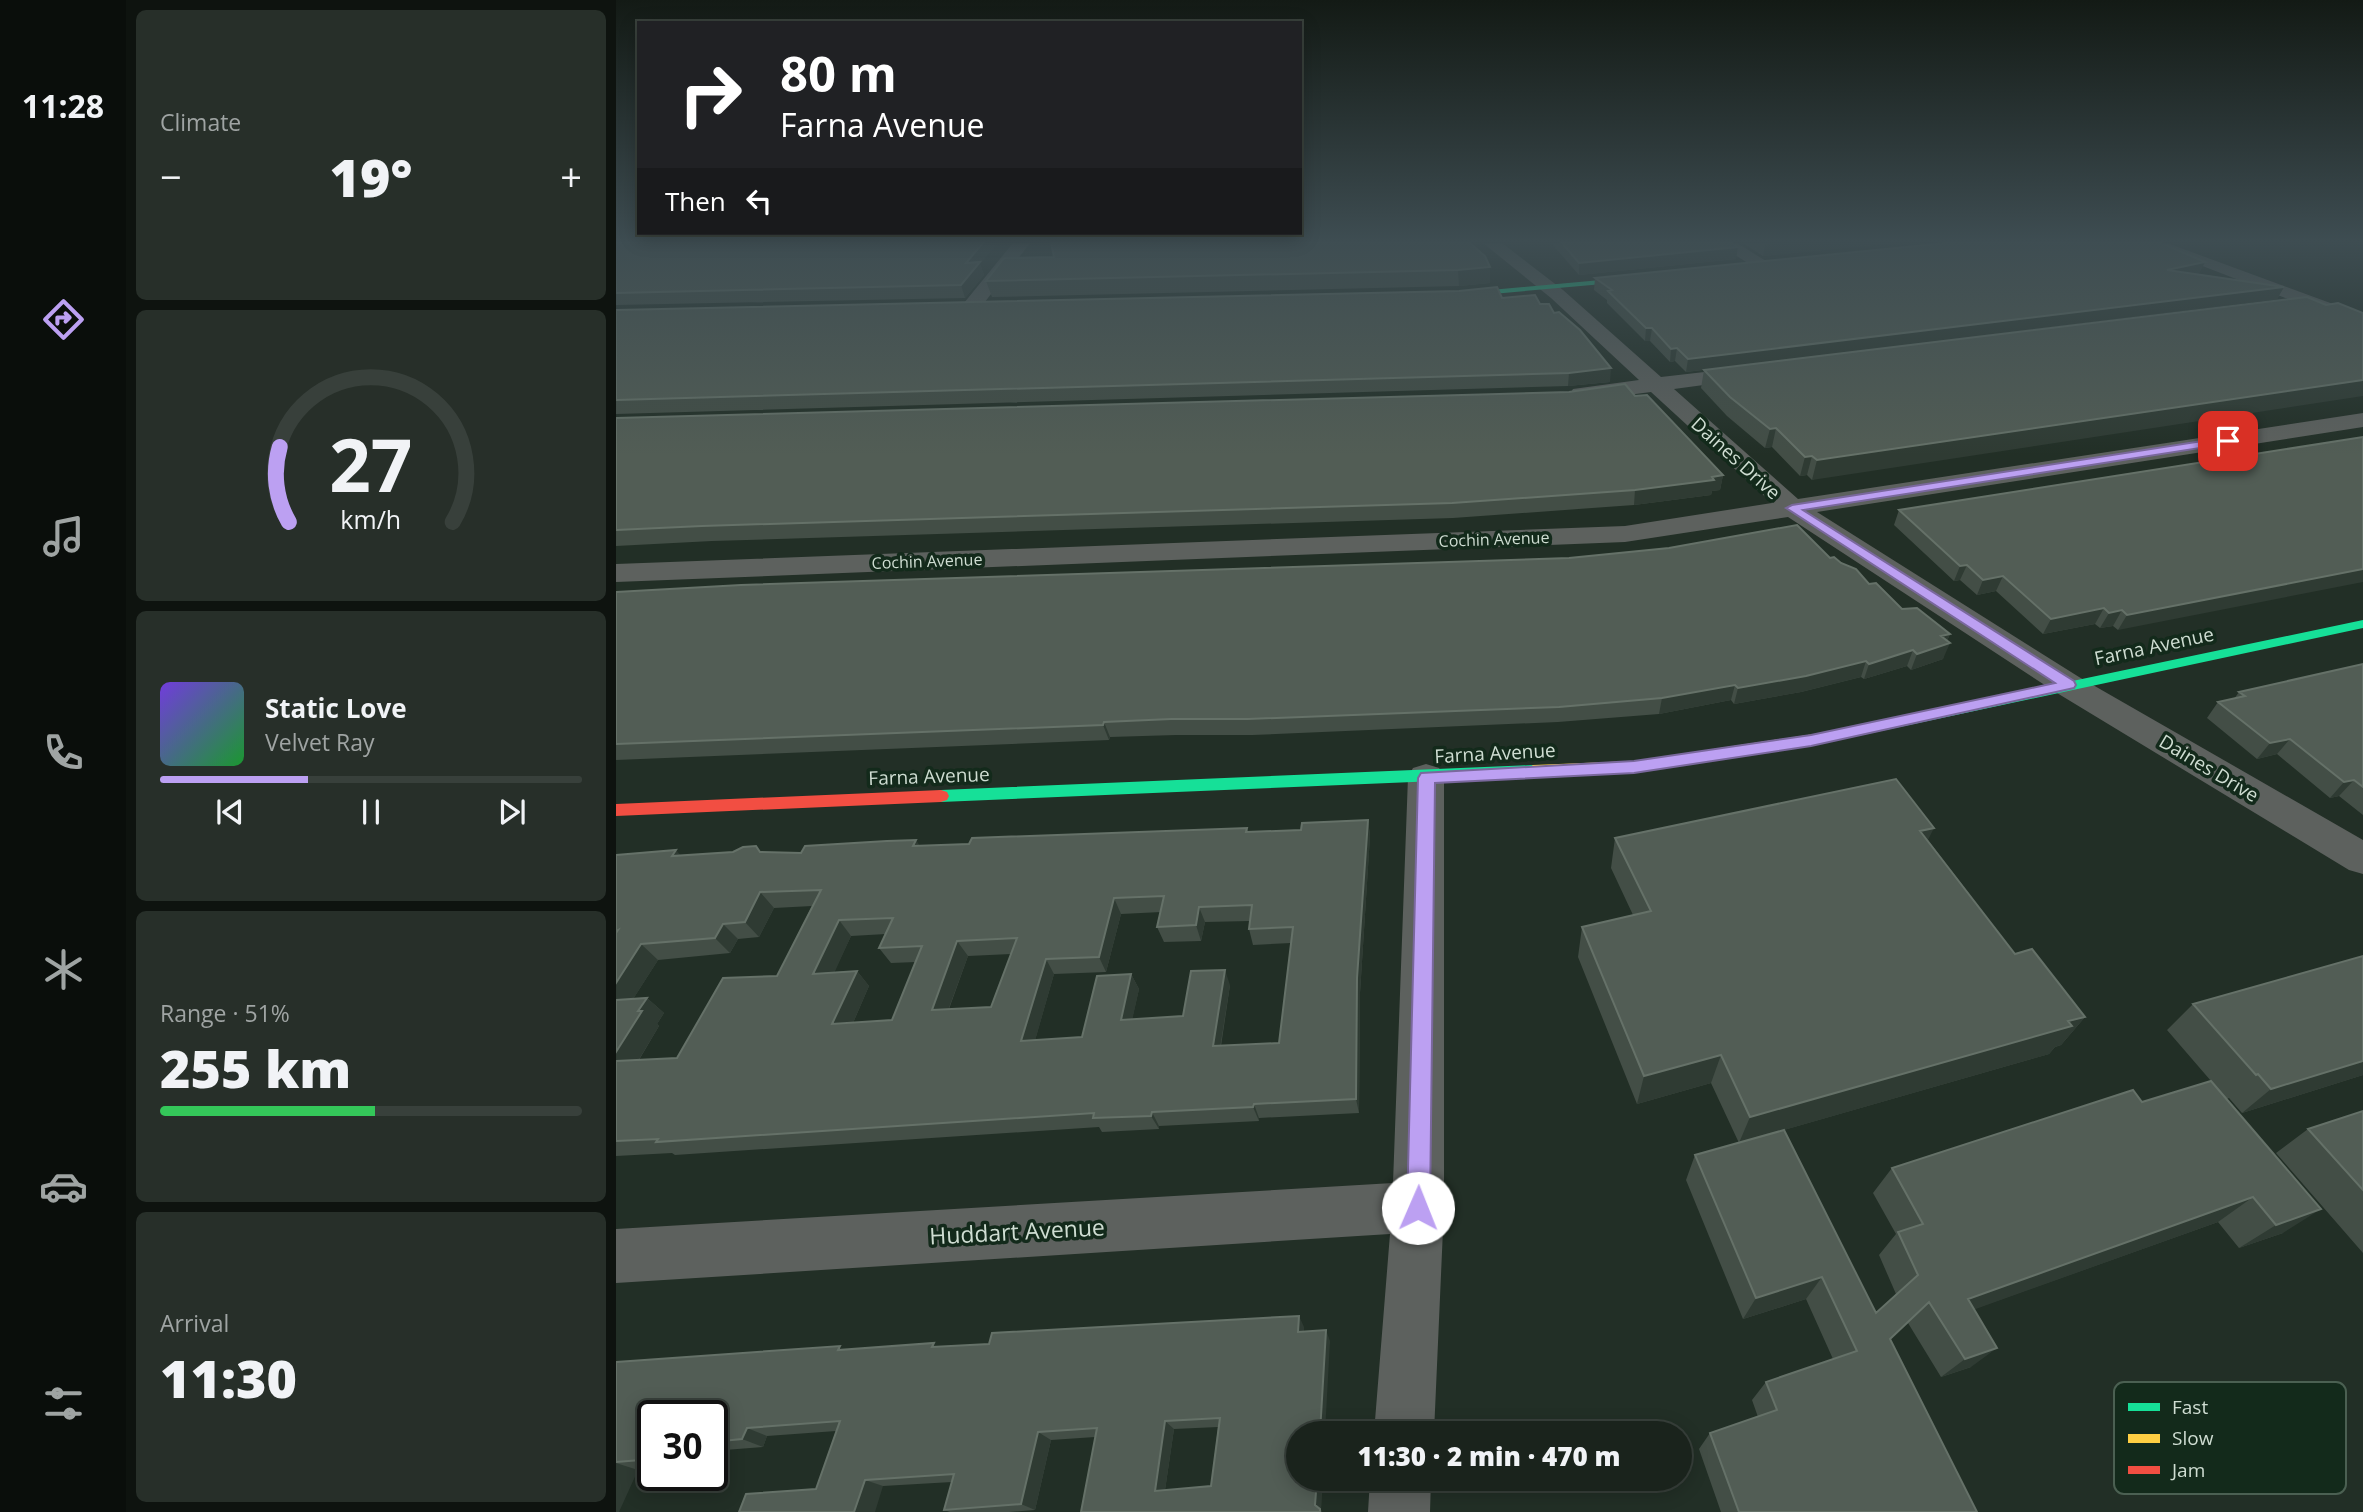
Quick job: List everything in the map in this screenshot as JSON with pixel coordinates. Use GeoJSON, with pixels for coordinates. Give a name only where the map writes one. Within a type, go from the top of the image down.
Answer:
{"type":"FeatureCollection","features":[{"type":"Feature","properties":{"kind":"street","name":"Daines Drive"},"geometry":{"type":"LineString","coordinates":[[1576,314],[1792,508],[2068,685],[2363,859]]}},
{"type":"Feature","properties":{"kind":"street"},"geometry":{"type":"LineString","coordinates":[[2339,314],[2363,322]]}},
{"type":"Feature","properties":{"kind":"street"},"geometry":{"type":"LineString","coordinates":[[1554,397],[1764,371]]}},
{"type":"Feature","properties":{"kind":"street","name":"Cochin Avenue"},"geometry":{"type":"LineString","coordinates":[[616,573],[1625,534],[2363,420]]}},
{"type":"Feature","properties":{"kind":"street","name":"Farna Avenue"},"geometry":{"type":"LineString","coordinates":[[616,810],[1426,778],[1634,767],[1811,741],[2363,624]]}},
{"type":"Feature","properties":{"kind":"street"},"geometry":{"type":"LineString","coordinates":[[1405,1421],[1418,1208],[1426,778]]}},
{"type":"Feature","properties":{"kind":"street","name":"Huddart Avenue"},"geometry":{"type":"LineString","coordinates":[[616,1256],[1418,1208]]}},
{"type":"Feature","properties":{"kind":"street"},"geometry":{"type":"LineString","coordinates":[[1399,1512],[1400,1491]]}},
{"type":"Feature","properties":{"kind":"building"},"geometry":{"type":"Polygon","coordinates":[[[616,314],[1561,314],[1580,330],[1611,368],[1569,373],[616,400],[616,314]]]}},
{"type":"Feature","properties":{"kind":"building"},"geometry":{"type":"Polygon","coordinates":[[[1631,314],[2064,314],[1688,359],[1677,348],[1671,349],[1652,328],[1646,328],[1631,314]]]}},
{"type":"Feature","properties":{"kind":"building"},"geometry":{"type":"Polygon","coordinates":[[[2170,314],[2363,314],[2363,380],[1817,460],[1812,456],[1805,457],[1776,428],[1770,429],[1730,397],[1704,370],[2170,314]]]}},
{"type":"Feature","properties":{"kind":"building"},"geometry":{"type":"Polygon","coordinates":[[[1625,384],[1635,396],[1647,395],[1723,475],[1712,477],[1714,480],[1635,490],[1452,503],[616,530],[616,418],[1569,392],[1625,384]]]}},
{"type":"Feature","properties":{"kind":"building"},"geometry":{"type":"Polygon","coordinates":[[[2363,437],[2363,569],[2127,615],[2122,610],[2109,613],[2104,608],[2051,619],[2003,576],[1983,580],[1967,565],[1960,566],[1899,510],[2363,437]]]}},
{"type":"Feature","properties":{"kind":"building"},"geometry":{"type":"Polygon","coordinates":[[[1797,525],[1830,558],[1834,557],[1856,569],[1869,584],[1876,583],[1902,609],[1917,608],[1950,634],[1941,636],[1950,643],[1917,654],[1913,650],[1869,664],[1866,661],[1806,676],[1738,688],[1735,685],[1662,698],[1559,707],[1248,719],[1171,719],[1104,722],[1103,725],[616,744],[616,592],[741,585],[1569,558],[1669,548],[1797,525]]]}},
{"type":"Feature","properties":{"kind":"building"},"geometry":{"type":"Polygon","coordinates":[[[2363,664],[2363,787],[2354,780],[2344,782],[2290,739],[2270,743],[2218,702],[2245,696],[2239,692],[2363,664]]]}},
{"type":"Feature","properties":{"kind":"building"},"geometry":{"type":"Polygon","coordinates":[[[1896,779],[1934,828],[1920,831],[2015,954],[2032,949],[2085,1017],[2068,1021],[2072,1026],[1750,1117],[1721,1055],[1644,1076],[1582,927],[1651,911],[1615,838],[1896,779]]]}},
{"type":"Feature","properties":{"kind":"building"},"geometry":{"type":"Polygon","coordinates":[[[1368,820],[1357,978],[1356,1099],[1152,1112],[1151,1116],[1093,1118],[1094,1113],[656,1142],[658,1139],[616,1141],[616,1061],[677,1058],[723,978],[777,976],[821,890],[760,892],[745,922],[723,924],[715,938],[641,944],[616,983],[616,855],[676,850],[672,856],[733,852],[743,847],[756,846],[760,852],[801,853],[805,846],[887,841],[916,840],[913,846],[969,844],[972,838],[1247,828],[1246,832],[1301,830],[1302,823],[1368,820]],[[1164,896],[1114,898],[1099,957],[1046,959],[1021,1041],[1082,1037],[1097,976],[1131,974],[1121,1020],[1183,1016],[1191,971],[1225,970],[1213,1046],[1279,1043],[1293,927],[1249,929],[1252,905],[1199,907],[1196,925],[1157,927],[1164,896]],[[893,918],[839,920],[813,974],[857,971],[832,1024],[892,1020],[922,946],[879,948],[893,918]],[[1017,938],[957,941],[932,1010],[991,1007],[1017,938]]]}},
{"type":"Feature","properties":{"kind":"building"},"geometry":{"type":"Polygon","coordinates":[[[2363,956],[2363,1061],[2271,1089],[2193,1004],[2363,956]]]}},
{"type":"Feature","properties":{"kind":"building"},"geometry":{"type":"Polygon","coordinates":[[[647,998],[638,1011],[642,1011],[616,1052],[616,1000],[647,998]]]}},
{"type":"Feature","properties":{"kind":"building"},"geometry":{"type":"Polygon","coordinates":[[[2211,1081],[2321,1209],[2276,1225],[2253,1197],[1968,1299],[1997,1348],[1965,1359],[1929,1302],[1890,1339],[1977,1512],[1739,1512],[1710,1433],[1777,1410],[1766,1382],[1857,1351],[1822,1277],[1756,1298],[1695,1155],[1784,1130],[1876,1313],[1918,1275],[1898,1232],[1923,1224],[1892,1168],[2133,1090],[2142,1102],[2211,1081]]]}},
{"type":"Feature","properties":{"kind":"building"},"geometry":{"type":"Polygon","coordinates":[[[2363,1111],[2363,1190],[2308,1129],[2363,1111]]]}},
{"type":"Feature","properties":{"kind":"building"},"geometry":{"type":"Polygon","coordinates":[[[1299,1316],[1298,1332],[1326,1330],[1321,1421],[1286,1421],[1286,1491],[1316,1491],[1315,1505],[1320,1512],[1081,1512],[1097,1428],[1038,1432],[1021,1504],[944,1510],[954,1474],[865,1480],[854,1512],[739,1512],[746,1494],[816,1489],[840,1421],[747,1428],[742,1439],[728,1440],[728,1400],[637,1400],[637,1460],[616,1462],[616,1362],[840,1346],[838,1350],[934,1343],[932,1347],[989,1344],[992,1333],[1299,1316]],[[1220,1418],[1165,1421],[1155,1491],[1211,1486],[1220,1418]]]}},
{"type":"Feature","properties":{"kind":"traffic: fast"},"geometry":{"type":"LineString","coordinates":[[1834,736],[2363,624]]}},
{"type":"Feature","properties":{"kind":"traffic: fast"},"geometry":{"type":"LineString","coordinates":[[941,796],[1533,771]]}},
{"type":"Feature","properties":{"kind":"traffic: slow"},"geometry":{"type":"LineString","coordinates":[[1533,771],[1634,767],[1834,736]]}},
{"type":"Feature","properties":{"kind":"traffic: jam"},"geometry":{"type":"LineString","coordinates":[[616,810],[941,796]]}},
{"type":"Feature","properties":{"kind":"route"},"geometry":{"type":"LineString","coordinates":[[1418,1208],[1426,778],[1634,767],[1811,741],[2068,685],[1792,508],[2228,441]]}}]}
